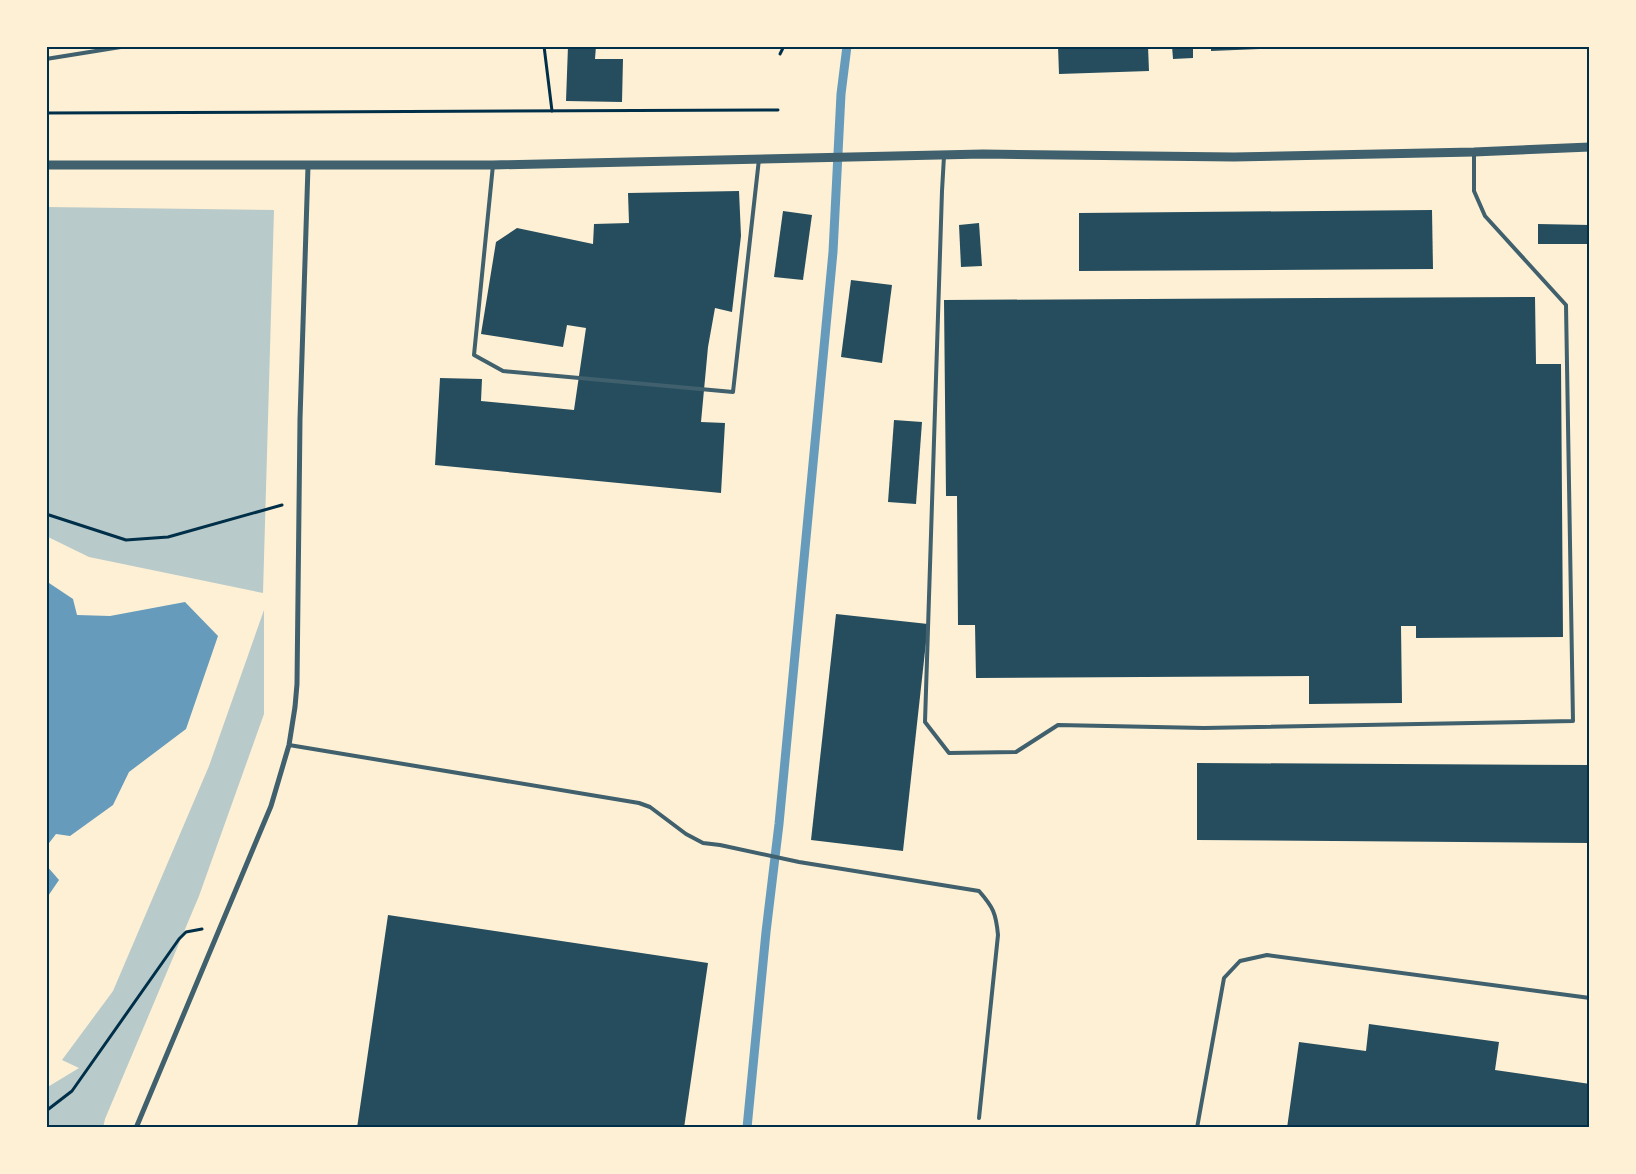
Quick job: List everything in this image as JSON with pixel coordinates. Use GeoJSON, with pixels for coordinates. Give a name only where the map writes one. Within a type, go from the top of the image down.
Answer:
{"type":"FeatureCollection","features":[{"type":"Feature","properties":{"kind":"street"},"geometry":{"type":"LineString","coordinates":[[46,166],[493,165],[983,154],[1234,157],[1590,148]]}},
{"type":"Feature","properties":{"kind":"street"},"geometry":{"type":"LineString","coordinates":[[136,1128],[271,806],[289,745],[297,684],[300,400],[308,166]]}},
{"type":"Feature","properties":{"kind":"lane"},"geometry":{"type":"LineString","coordinates":[[46,59],[127,46]]}},
{"type":"Feature","properties":{"kind":"lane"},"geometry":{"type":"LineString","coordinates":[[944,155],[925,722],[949,753],[1016,752],[1058,725],[1204,728],[1572,721],[1566,305],[1485,216],[1474,191],[1474,152]]}},
{"type":"Feature","properties":{"kind":"lane"},"geometry":{"type":"LineString","coordinates":[[493,165],[474,355],[502,371],[733,392],[759,159]]}},
{"type":"Feature","properties":{"kind":"lane"},"geometry":{"type":"LineString","coordinates":[[289,745],[639,803],[650,807],[686,834],[703,843],[799,862],[979,891],[990,904],[997,919],[998,935],[979,1118]]}},
{"type":"Feature","properties":{"kind":"lane"},"geometry":{"type":"LineString","coordinates":[[1197,1128],[1224,978],[1240,961],[1267,955],[1590,998]]}},
{"type":"Feature","properties":{"kind":"path"},"geometry":{"type":"LineString","coordinates":[[544,46],[552,111]]}},
{"type":"Feature","properties":{"kind":"path"},"geometry":{"type":"LineString","coordinates":[[780,54],[784,46]]}},
{"type":"Feature","properties":{"kind":"path"},"geometry":{"type":"LineString","coordinates":[[46,113],[778,110]]}},
{"type":"Feature","properties":{"kind":"path"},"geometry":{"type":"LineString","coordinates":[[46,514],[126,540],[168,537],[299,500]]}},
{"type":"Feature","properties":{"kind":"path"},"geometry":{"type":"LineString","coordinates":[[46,1111],[72,1091],[179,939],[186,932],[221,925]]}},
{"type":"Feature","properties":{"kind":"shaded area"},"geometry":{"type":"Polygon","coordinates":[[[46,207],[274,210],[263,593],[89,557],[46,536],[46,207]]]}},
{"type":"Feature","properties":{"kind":"shaded area"},"geometry":{"type":"Polygon","coordinates":[[[264,610],[264,714],[199,896],[105,1119],[103,1128],[46,1128],[46,1088],[79,1068],[62,1060],[113,991],[209,766],[264,610]]]}},
{"type":"Feature","properties":{"kind":"water"},"geometry":{"type":"Polygon","coordinates":[[[46,581],[73,599],[77,615],[110,616],[185,602],[218,636],[186,729],[129,772],[113,805],[70,836],[56,834],[46,847],[46,581]]]}},
{"type":"Feature","properties":{"kind":"water"},"geometry":{"type":"Polygon","coordinates":[[[46,865],[59,880],[46,899],[46,865]]]}},
{"type":"Feature","properties":{"kind":"building"},"geometry":{"type":"Polygon","coordinates":[[[568,46],[596,46],[595,59],[623,59],[622,102],[566,101],[568,46]]]}},
{"type":"Feature","properties":{"kind":"building"},"geometry":{"type":"Polygon","coordinates":[[[1058,46],[1148,46],[1149,71],[1059,74],[1058,46]]]}},
{"type":"Feature","properties":{"kind":"building"},"geometry":{"type":"Polygon","coordinates":[[[1172,46],[1193,46],[1193,58],[1173,59],[1172,46]]]}},
{"type":"Feature","properties":{"kind":"building"},"geometry":{"type":"Polygon","coordinates":[[[1211,46],[1287,46],[1288,48],[1211,51],[1211,46]]]}},
{"type":"Feature","properties":{"kind":"building"},"geometry":{"type":"Polygon","coordinates":[[[739,191],[741,236],[732,312],[715,308],[708,347],[701,422],[725,423],[721,493],[435,465],[440,378],[482,379],[481,401],[574,410],[586,328],[567,325],[563,347],[481,334],[496,242],[517,228],[593,244],[594,224],[629,223],[628,193],[739,191]]]}},
{"type":"Feature","properties":{"kind":"building"},"geometry":{"type":"Polygon","coordinates":[[[1432,210],[1433,269],[1079,271],[1079,213],[1432,210]]]}},
{"type":"Feature","properties":{"kind":"building"},"geometry":{"type":"Polygon","coordinates":[[[783,211],[812,215],[803,280],[774,277],[783,211]]]}},
{"type":"Feature","properties":{"kind":"building"},"geometry":{"type":"Polygon","coordinates":[[[979,223],[982,266],[961,267],[959,225],[979,223]]]}},
{"type":"Feature","properties":{"kind":"building"},"geometry":{"type":"Polygon","coordinates":[[[1538,224],[1590,225],[1590,244],[1538,244],[1538,224]]]}},
{"type":"Feature","properties":{"kind":"building"},"geometry":{"type":"Polygon","coordinates":[[[851,280],[892,285],[882,363],[841,357],[851,280]]]}},
{"type":"Feature","properties":{"kind":"building"},"geometry":{"type":"Polygon","coordinates":[[[1535,297],[1536,364],[1561,364],[1563,637],[1416,638],[1416,626],[1401,626],[1402,703],[1309,704],[1309,676],[976,678],[975,625],[958,625],[957,496],[946,496],[944,300],[1535,297]]]}},
{"type":"Feature","properties":{"kind":"building"},"geometry":{"type":"Polygon","coordinates":[[[894,420],[922,422],[916,504],[888,502],[894,420]]]}},
{"type":"Feature","properties":{"kind":"building"},"geometry":{"type":"Polygon","coordinates":[[[836,614],[928,624],[903,851],[811,840],[836,614]]]}},
{"type":"Feature","properties":{"kind":"building"},"geometry":{"type":"Polygon","coordinates":[[[1197,763],[1590,765],[1590,843],[1197,840],[1197,763]]]}},
{"type":"Feature","properties":{"kind":"building"},"geometry":{"type":"Polygon","coordinates":[[[388,915],[708,963],[684,1128],[357,1128],[388,915]]]}},
{"type":"Feature","properties":{"kind":"building"},"geometry":{"type":"Polygon","coordinates":[[[1369,1024],[1499,1042],[1495,1070],[1590,1084],[1590,1128],[1287,1128],[1299,1042],[1366,1051],[1369,1024]]]}},
{"type":"Feature","properties":{"kind":"waterway"},"geometry":{"type":"LineString","coordinates":[[747,1128],[766,932],[779,824],[833,252],[841,94],[847,46]]}}]}
